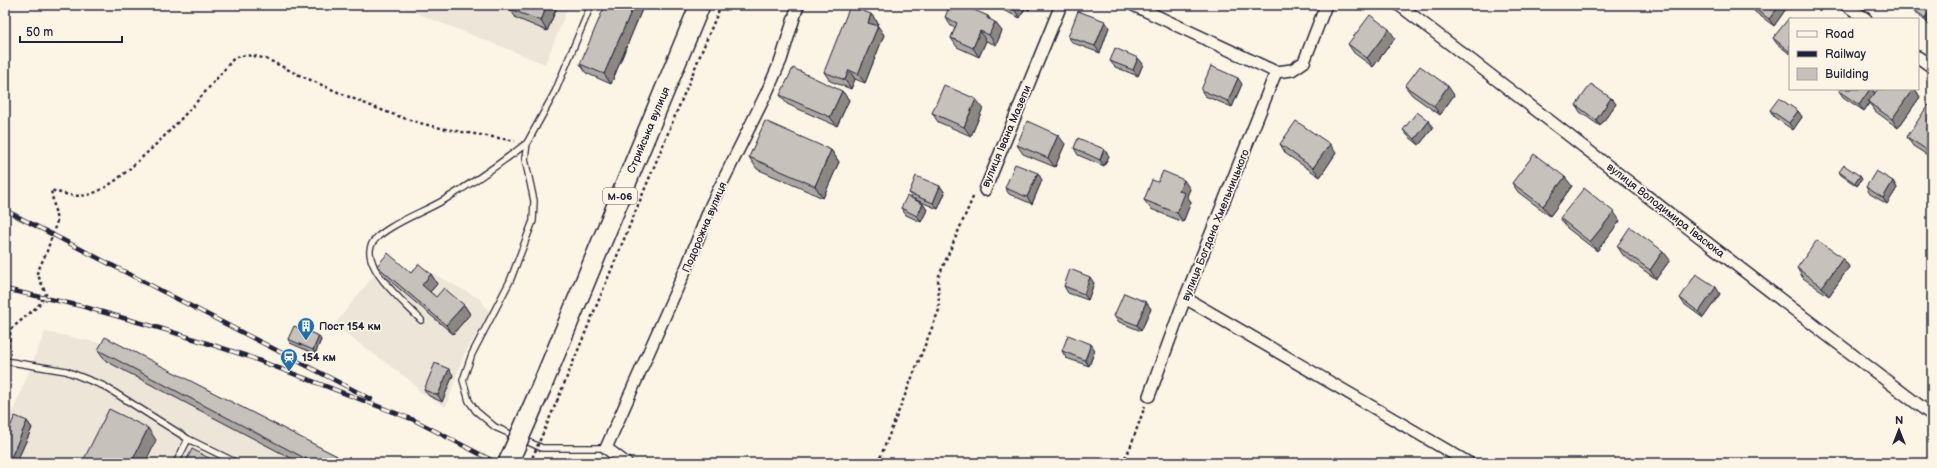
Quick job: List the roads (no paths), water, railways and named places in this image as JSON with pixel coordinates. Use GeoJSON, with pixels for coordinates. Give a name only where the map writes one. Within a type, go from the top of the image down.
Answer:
{"type":"FeatureCollection","features":[{"type":"Feature","properties":{"kind":"highway","name":"Стрийська вулиця"},"geometry":{"type":"LineString","coordinates":[[508,463],[700,5]]}},
{"type":"Feature","properties":{"kind":"street","name":"Подорожна вулиця"},"geometry":{"type":"LineString","coordinates":[[606,448],[688,264],[711,205],[778,67],[798,5]]}},
{"type":"Feature","properties":{"kind":"street","name":"вулиця Івана Мазепи"},"geometry":{"type":"LineString","coordinates":[[985,190],[1061,5]]}},
{"type":"Feature","properties":{"kind":"street"},"geometry":{"type":"LineString","coordinates":[[1133,5],[1276,72],[1292,70],[1304,62],[1326,5]]}},
{"type":"Feature","properties":{"kind":"street","name":"вулиця Володимира Івасюка"},"geometry":{"type":"LineString","coordinates":[[1400,5],[1597,155],[1791,308],[1932,415]]}},
{"type":"Feature","properties":{"kind":"street"},"geometry":{"type":"LineString","coordinates":[[1846,5],[1865,18]]}},
{"type":"Feature","properties":{"kind":"street"},"geometry":{"type":"LineString","coordinates":[[1919,58],[1932,67]]}},
{"type":"Feature","properties":{"kind":"street","name":"вулиця Богдана Хмельницького"},"geometry":{"type":"LineString","coordinates":[[1149,396],[1185,298],[1276,72]]}},
{"type":"Feature","properties":{"kind":"street"},"geometry":{"type":"LineString","coordinates":[[1185,298],[1469,463]]}},
{"type":"Feature","properties":{"kind":"street"},"geometry":{"type":"LineString","coordinates":[[606,448],[626,463]]}},
{"type":"Feature","properties":{"kind":"lane"},"geometry":{"type":"LineString","coordinates":[[591,5],[555,92],[527,143],[525,159],[534,195],[535,210],[533,221],[510,281],[466,370],[463,380],[469,402],[476,411],[495,427],[542,448],[606,448]]}},
{"type":"Feature","properties":{"kind":"lane"},"geometry":{"type":"LineString","coordinates":[[421,320],[379,275],[370,258],[370,248],[374,240],[390,228],[445,200],[527,143]]}},
{"type":"Feature","properties":{"kind":"lane"},"geometry":{"type":"LineString","coordinates":[[5,360],[66,371],[104,386],[188,439],[237,463]]}},
{"type":"Feature","properties":{"kind":"lane"},"geometry":{"type":"LineString","coordinates":[[176,463],[188,439]]}},
{"type":"Feature","properties":{"kind":"railway"},"geometry":{"type":"LineString","coordinates":[[5,210],[371,399]]}},
{"type":"Feature","properties":{"kind":"railway"},"geometry":{"type":"LineString","coordinates":[[5,289],[81,306],[166,330],[247,356],[414,420],[497,463]]}},
{"type":"Feature","properties":{"kind":"place","name":"Пост 154 км"},"geometry":{"type":"Point","coordinates":[306,341]}},
{"type":"Feature","properties":{"kind":"place","name":"154 км"},"geometry":{"type":"Point","coordinates":[289,372]}}]}
